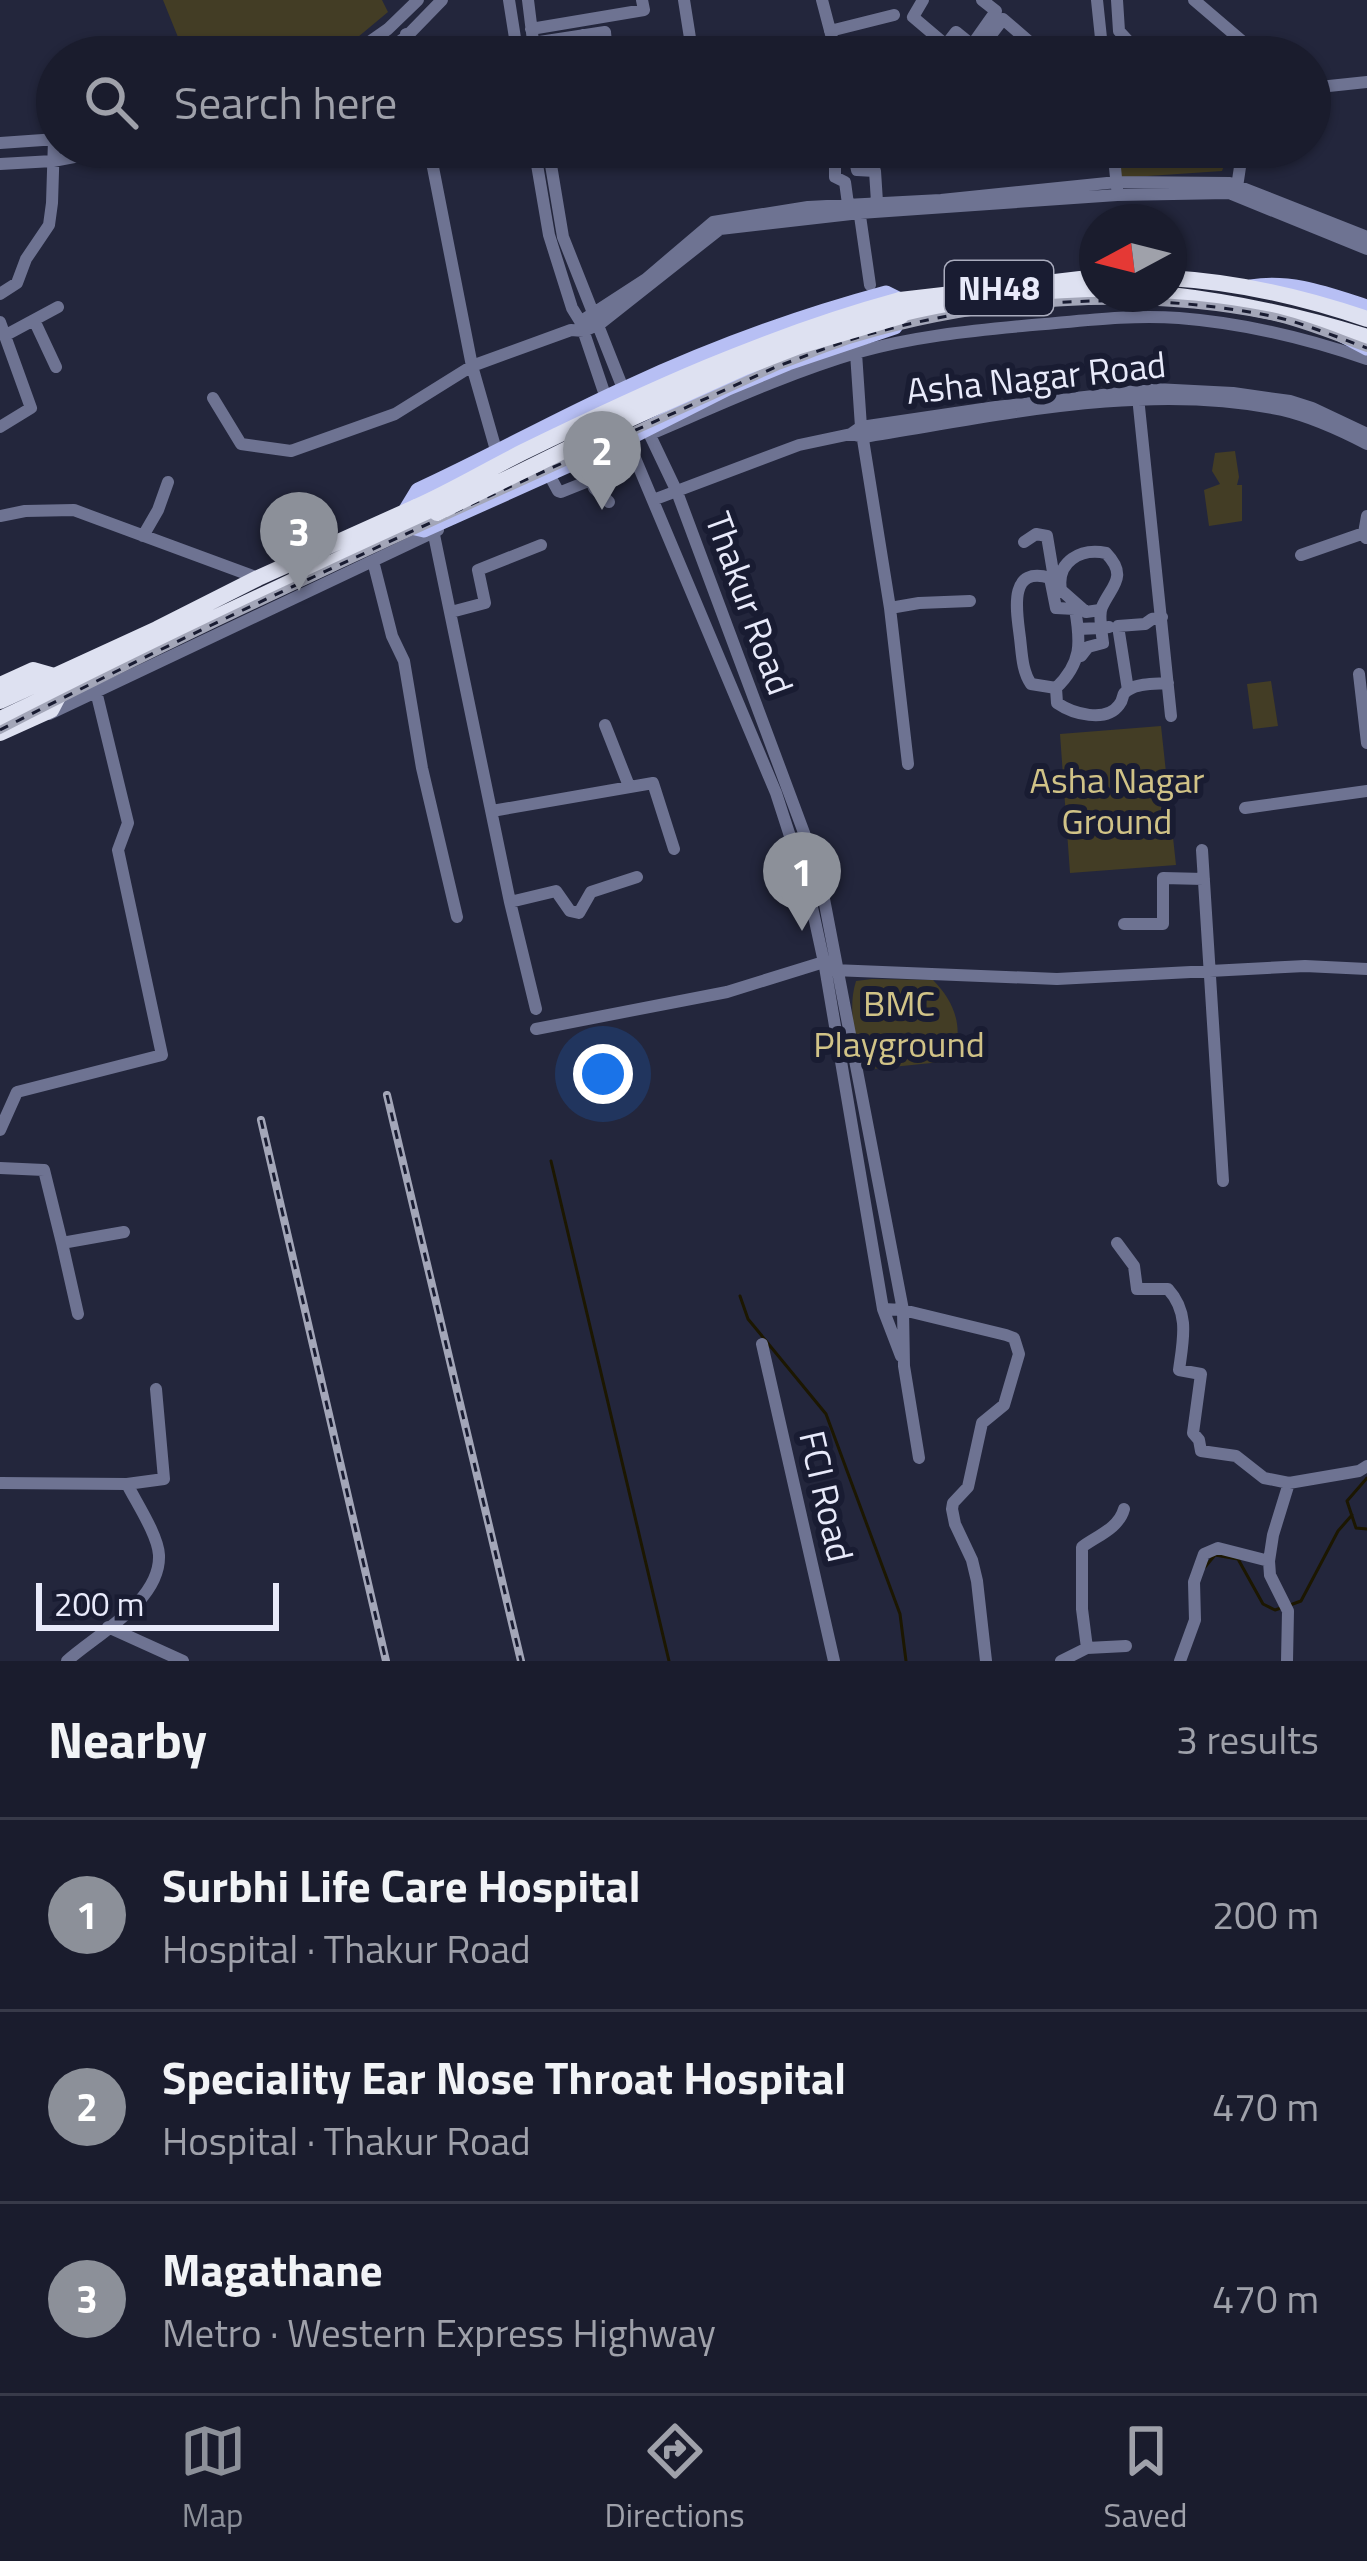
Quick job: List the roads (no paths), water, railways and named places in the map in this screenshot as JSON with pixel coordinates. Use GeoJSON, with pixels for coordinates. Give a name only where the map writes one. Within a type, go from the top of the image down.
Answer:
{"type":"FeatureCollection","features":[{"type":"Feature","properties":{"kind":"highway"},"geometry":{"type":"LineString","coordinates":[[1187,279],[1249,287],[1367,319]]}},
{"type":"Feature","properties":{"kind":"highway","name":"NH48"},"geometry":{"type":"LineString","coordinates":[[0,719],[58,683],[258,578],[405,525],[434,524],[612,427],[745,367],[901,308],[1079,280]]}},
{"type":"Feature","properties":{"kind":"highway","name":"NH48"},"geometry":{"type":"LineString","coordinates":[[0,701],[58,683],[94,683],[405,525],[561,434],[726,358],[848,314],[1079,292]]}},
{"type":"Feature","properties":{"kind":"highway"},"geometry":{"type":"LineString","coordinates":[[1187,297],[1322,323],[1367,337]]}},
{"type":"Feature","properties":{"kind":"highway"},"geometry":{"type":"LineString","coordinates":[[0,685],[33,670],[58,683],[51,710],[0,736]]}},
{"type":"Feature","properties":{"kind":"main road"},"geometry":{"type":"LineString","coordinates":[[1249,287],[1271,283],[1313,290],[1367,307]]}},
{"type":"Feature","properties":{"kind":"main road"},"geometry":{"type":"LineString","coordinates":[[405,525],[418,490],[622,389],[798,318],[886,293],[901,308],[895,327],[728,388],[648,432],[434,524]]}},
{"type":"Feature","properties":{"kind":"main road"},"geometry":{"type":"LineString","coordinates":[[1322,323],[1367,348]]}},
{"type":"Feature","properties":{"kind":"street"},"geometry":{"type":"LineString","coordinates":[[378,36],[418,0]]}},
{"type":"Feature","properties":{"kind":"street"},"geometry":{"type":"LineString","coordinates":[[406,36],[442,0]]}},
{"type":"Feature","properties":{"kind":"street"},"geometry":{"type":"LineString","coordinates":[[508,0],[514,36]]}},
{"type":"Feature","properties":{"kind":"street"},"geometry":{"type":"LineString","coordinates":[[528,0],[532,36]]}},
{"type":"Feature","properties":{"kind":"street"},"geometry":{"type":"LineString","coordinates":[[557,36],[644,10],[643,0]]}},
{"type":"Feature","properties":{"kind":"street"},"geometry":{"type":"LineString","coordinates":[[684,0],[689,36]]}},
{"type":"Feature","properties":{"kind":"street"},"geometry":{"type":"LineString","coordinates":[[822,0],[831,36]]}},
{"type":"Feature","properties":{"kind":"street"},"geometry":{"type":"LineString","coordinates":[[923,0],[913,16],[936,36]]}},
{"type":"Feature","properties":{"kind":"street"},"geometry":{"type":"LineString","coordinates":[[978,36],[996,11],[982,0]]}},
{"type":"Feature","properties":{"kind":"street"},"geometry":{"type":"LineString","coordinates":[[1101,0],[1109,32],[1114,36]]}},
{"type":"Feature","properties":{"kind":"street"},"geometry":{"type":"LineString","coordinates":[[1109,36],[1118,0]]}},
{"type":"Feature","properties":{"kind":"street"},"geometry":{"type":"LineString","coordinates":[[1194,0],[1236,36]]}},
{"type":"Feature","properties":{"kind":"street"},"geometry":{"type":"LineString","coordinates":[[403,15],[406,36]]}},
{"type":"Feature","properties":{"kind":"street"},"geometry":{"type":"LineString","coordinates":[[830,31],[893,15]]}},
{"type":"Feature","properties":{"kind":"street"},"geometry":{"type":"LineString","coordinates":[[990,36],[1003,19],[1023,36]]}},
{"type":"Feature","properties":{"kind":"street"},"geometry":{"type":"LineString","coordinates":[[388,29],[391,36]]}},
{"type":"Feature","properties":{"kind":"street"},"geometry":{"type":"LineString","coordinates":[[578,36],[605,32],[605,36]]}},
{"type":"Feature","properties":{"kind":"street"},"geometry":{"type":"LineString","coordinates":[[1331,86],[1367,82]]}},
{"type":"Feature","properties":{"kind":"street"},"geometry":{"type":"LineString","coordinates":[[0,143],[36,140]]}},
{"type":"Feature","properties":{"kind":"street"},"geometry":{"type":"LineString","coordinates":[[0,164],[36,162]]}},
{"type":"Feature","properties":{"kind":"street"},"geometry":{"type":"LineString","coordinates":[[0,294],[17,283],[26,259],[49,225],[53,168]]}},
{"type":"Feature","properties":{"kind":"street"},"geometry":{"type":"LineString","coordinates":[[433,168],[472,366],[496,450]]}},
{"type":"Feature","properties":{"kind":"street","name":"Thakur Road"},"geometry":{"type":"LineString","coordinates":[[538,168],[549,235],[572,308],[648,432],[677,492],[769,759]]}},
{"type":"Feature","properties":{"kind":"street","name":"Thakur Road"},"geometry":{"type":"LineString","coordinates":[[552,168],[563,237],[606,398],[819,873],[884,1309],[904,1366]]}},
{"type":"Feature","properties":{"kind":"street"},"geometry":{"type":"LineString","coordinates":[[836,168],[855,207],[870,285]]}},
{"type":"Feature","properties":{"kind":"street"},"geometry":{"type":"LineString","coordinates":[[856,168],[875,171],[877,202]]}},
{"type":"Feature","properties":{"kind":"street"},"geometry":{"type":"LineString","coordinates":[[1119,168],[1121,189]]}},
{"type":"Feature","properties":{"kind":"street"},"geometry":{"type":"LineString","coordinates":[[1233,189],[1236,168]]}},
{"type":"Feature","properties":{"kind":"street"},"geometry":{"type":"LineString","coordinates":[[855,207],[1121,189],[1233,189],[1367,237]]}},
{"type":"Feature","properties":{"kind":"street"},"geometry":{"type":"LineString","coordinates":[[213,398],[242,444],[291,451],[395,414],[472,366],[585,324],[649,282],[717,225],[877,202],[942,204]]}},
{"type":"Feature","properties":{"kind":"street"},"geometry":{"type":"LineString","coordinates":[[1315,222],[1367,250]]}},
{"type":"Feature","properties":{"kind":"street"},"geometry":{"type":"LineString","coordinates":[[0,427],[31,408],[3,328],[58,307]]}},
{"type":"Feature","properties":{"kind":"street"},"geometry":{"type":"LineString","coordinates":[[648,432],[856,353],[983,330],[1176,317],[1254,328],[1367,359]]}},
{"type":"Feature","properties":{"kind":"street"},"geometry":{"type":"LineString","coordinates":[[34,320],[56,367]]}},
{"type":"Feature","properties":{"kind":"street"},"geometry":{"type":"LineString","coordinates":[[856,353],[858,433],[890,608],[908,764]]}},
{"type":"Feature","properties":{"kind":"street","name":"Asha Nagar Road"},"geometry":{"type":"LineString","coordinates":[[653,500],[799,445],[1138,394],[1216,391],[1290,400],[1367,434]]}},
{"type":"Feature","properties":{"kind":"street"},"geometry":{"type":"LineString","coordinates":[[1138,394],[1171,716]]}},
{"type":"Feature","properties":{"kind":"street","name":"Asha Nagar Road"},"geometry":{"type":"LineString","coordinates":[[1138,394],[1284,411],[1367,444]]}},
{"type":"Feature","properties":{"kind":"street"},"geometry":{"type":"LineString","coordinates":[[536,1010],[434,524],[551,478],[628,441]]}},
{"type":"Feature","properties":{"kind":"street"},"geometry":{"type":"LineString","coordinates":[[588,462],[594,488],[608,502]]}},
{"type":"Feature","properties":{"kind":"street"},"geometry":{"type":"LineString","coordinates":[[551,478],[561,492],[591,480]]}},
{"type":"Feature","properties":{"kind":"street"},"geometry":{"type":"LineString","coordinates":[[143,536],[168,482]]}},
{"type":"Feature","properties":{"kind":"street"},"geometry":{"type":"LineString","coordinates":[[0,516],[74,510],[258,578]]}},
{"type":"Feature","properties":{"kind":"street"},"geometry":{"type":"LineString","coordinates":[[1301,555],[1365,536],[1367,516]]}},
{"type":"Feature","properties":{"kind":"street"},"geometry":{"type":"LineString","coordinates":[[0,736],[94,683],[266,614],[373,561],[405,525]]}},
{"type":"Feature","properties":{"kind":"street"},"geometry":{"type":"LineString","coordinates":[[1024,542],[1036,534],[1047,536],[1056,608],[1074,608],[1079,652],[1060,685],[1057,704],[1098,715],[1119,705],[1128,690],[1118,626]]}},
{"type":"Feature","properties":{"kind":"street"},"geometry":{"type":"LineString","coordinates":[[451,612],[485,603],[478,570],[541,545]]}},
{"type":"Feature","properties":{"kind":"street"},"geometry":{"type":"LineString","coordinates":[[1050,578],[1035,576],[1024,581],[1016,595],[1026,679],[1031,684],[1060,685],[1085,649],[1103,643],[1100,610],[1116,584],[1117,568],[1106,553],[1084,553],[1064,566],[1061,590],[1086,612],[1100,610]]}},
{"type":"Feature","properties":{"kind":"street"},"geometry":{"type":"LineString","coordinates":[[373,561],[392,637],[404,661],[422,768],[457,916]]}},
{"type":"Feature","properties":{"kind":"street"},"geometry":{"type":"LineString","coordinates":[[683,571],[703,562]]}},
{"type":"Feature","properties":{"kind":"street"},"geometry":{"type":"LineString","coordinates":[[890,608],[970,601]]}},
{"type":"Feature","properties":{"kind":"street"},"geometry":{"type":"LineString","coordinates":[[1078,629],[1145,624],[1152,619],[1162,623]]}},
{"type":"Feature","properties":{"kind":"street"},"geometry":{"type":"LineString","coordinates":[[1359,674],[1367,742]]}},
{"type":"Feature","properties":{"kind":"street"},"geometry":{"type":"LineString","coordinates":[[1128,690],[1168,682]]}},
{"type":"Feature","properties":{"kind":"street"},"geometry":{"type":"LineString","coordinates":[[0,1130],[16,1092],[162,1055],[118,850],[128,823],[94,683]]}},
{"type":"Feature","properties":{"kind":"street"},"geometry":{"type":"LineString","coordinates":[[605,725],[628,786]]}},
{"type":"Feature","properties":{"kind":"street"},"geometry":{"type":"LineString","coordinates":[[492,811],[652,783],[674,849]]}},
{"type":"Feature","properties":{"kind":"street"},"geometry":{"type":"LineString","coordinates":[[1245,808],[1367,791]]}},
{"type":"Feature","properties":{"kind":"street"},"geometry":{"type":"LineString","coordinates":[[1202,850],[1223,1180]]}},
{"type":"Feature","properties":{"kind":"street"},"geometry":{"type":"LineString","coordinates":[[510,902],[556,891],[570,911],[579,914],[591,892],[638,878]]}},
{"type":"Feature","properties":{"kind":"street"},"geometry":{"type":"LineString","coordinates":[[1124,923],[1163,924],[1163,878],[1204,879]]}},
{"type":"Feature","properties":{"kind":"street"},"geometry":{"type":"LineString","coordinates":[[536,1029],[727,992],[831,965],[1057,979],[1305,966],[1367,969]]}},
{"type":"Feature","properties":{"kind":"street","name":"Thakur Road"},"geometry":{"type":"LineString","coordinates":[[854,1093],[903,1310],[904,1366],[919,1458]]}},
{"type":"Feature","properties":{"kind":"street"},"geometry":{"type":"LineString","coordinates":[[0,1168],[44,1170],[78,1314]]}},
{"type":"Feature","properties":{"kind":"street"},"geometry":{"type":"LineString","coordinates":[[62,1243],[124,1232]]}},
{"type":"Feature","properties":{"kind":"street"},"geometry":{"type":"LineString","coordinates":[[1117,1243],[1134,1266],[1138,1289],[1168,1289],[1182,1311],[1179,1370],[1201,1374],[1192,1433],[1201,1451],[1236,1456],[1264,1478],[1288,1483],[1359,1472],[1367,1466]]}},
{"type":"Feature","properties":{"kind":"street"},"geometry":{"type":"LineString","coordinates":[[884,1309],[1006,1335],[1014,1338],[1018,1348],[1004,1405],[982,1423],[968,1487],[952,1509],[977,1581],[986,1661]]}},
{"type":"Feature","properties":{"kind":"street","name":"FCI Road"},"geometry":{"type":"LineString","coordinates":[[762,1344],[834,1661]]}},
{"type":"Feature","properties":{"kind":"street"},"geometry":{"type":"LineString","coordinates":[[4,1480],[127,1484],[164,1479],[156,1389]]}},
{"type":"Feature","properties":{"kind":"street"},"geometry":{"type":"LineString","coordinates":[[1288,1483],[1269,1561],[1270,1575],[1285,1607],[1288,1661]]}},
{"type":"Feature","properties":{"kind":"street"},"geometry":{"type":"LineString","coordinates":[[67,1661],[134,1607],[153,1582],[159,1554],[127,1484]]}},
{"type":"Feature","properties":{"kind":"street"},"geometry":{"type":"LineString","coordinates":[[1087,1648],[1082,1547],[1115,1526],[1124,1509]]}},
{"type":"Feature","properties":{"kind":"street"},"geometry":{"type":"LineString","coordinates":[[1180,1661],[1196,1620],[1194,1582],[1204,1554],[1218,1548],[1269,1561]]}},
{"type":"Feature","properties":{"kind":"street"},"geometry":{"type":"LineString","coordinates":[[108,1627],[183,1661]]}},
{"type":"Feature","properties":{"kind":"street"},"geometry":{"type":"LineString","coordinates":[[1061,1661],[1087,1648],[1126,1646]]}},
{"type":"Feature","properties":{"kind":"waterway"},"geometry":{"type":"LineString","coordinates":[[551,1161],[669,1661]]}},
{"type":"Feature","properties":{"kind":"waterway"},"geometry":{"type":"LineString","coordinates":[[740,1296],[748,1319],[826,1414],[900,1614],[906,1661]]}},
{"type":"Feature","properties":{"kind":"waterway"},"geometry":{"type":"LineString","coordinates":[[1367,1478],[1347,1501],[1356,1528],[1367,1529]]}},
{"type":"Feature","properties":{"kind":"waterway"},"geometry":{"type":"LineString","coordinates":[[1290,1605],[1301,1601],[1338,1531],[1352,1515]]}},
{"type":"Feature","properties":{"kind":"waterway"},"geometry":{"type":"LineString","coordinates":[[1205,1567],[1215,1555],[1238,1559],[1263,1604],[1281,1608]]}},
{"type":"Feature","properties":{"kind":"railway"},"geometry":{"type":"LineString","coordinates":[[0,730],[386,543],[778,366],[856,338],[957,314],[1115,301],[1271,316],[1367,348]]}},
{"type":"Feature","properties":{"kind":"railway"},"geometry":{"type":"LineString","coordinates":[[387,1095],[521,1661]]}},
{"type":"Feature","properties":{"kind":"railway"},"geometry":{"type":"LineString","coordinates":[[261,1120],[386,1661]]}},
{"type":"Feature","properties":{"kind":"place","name":"Speciality Ear Nose Throat Hospital"},"geometry":{"type":"Point","coordinates":[602,510]}},
{"type":"Feature","properties":{"kind":"place","name":"Magathane"},"geometry":{"type":"Point","coordinates":[299,591]}},
{"type":"Feature","properties":{"kind":"place","name":"Surbhi Life Care Hospital"},"geometry":{"type":"Point","coordinates":[802,931]}},
{"type":"Feature","properties":{"kind":"park label","name":"Asha Nagar Ground"},"geometry":{"type":"Point","coordinates":[1117,800]}},
{"type":"Feature","properties":{"kind":"park label","name":"BMC Playground"},"geometry":{"type":"Point","coordinates":[899,1022]}}]}
